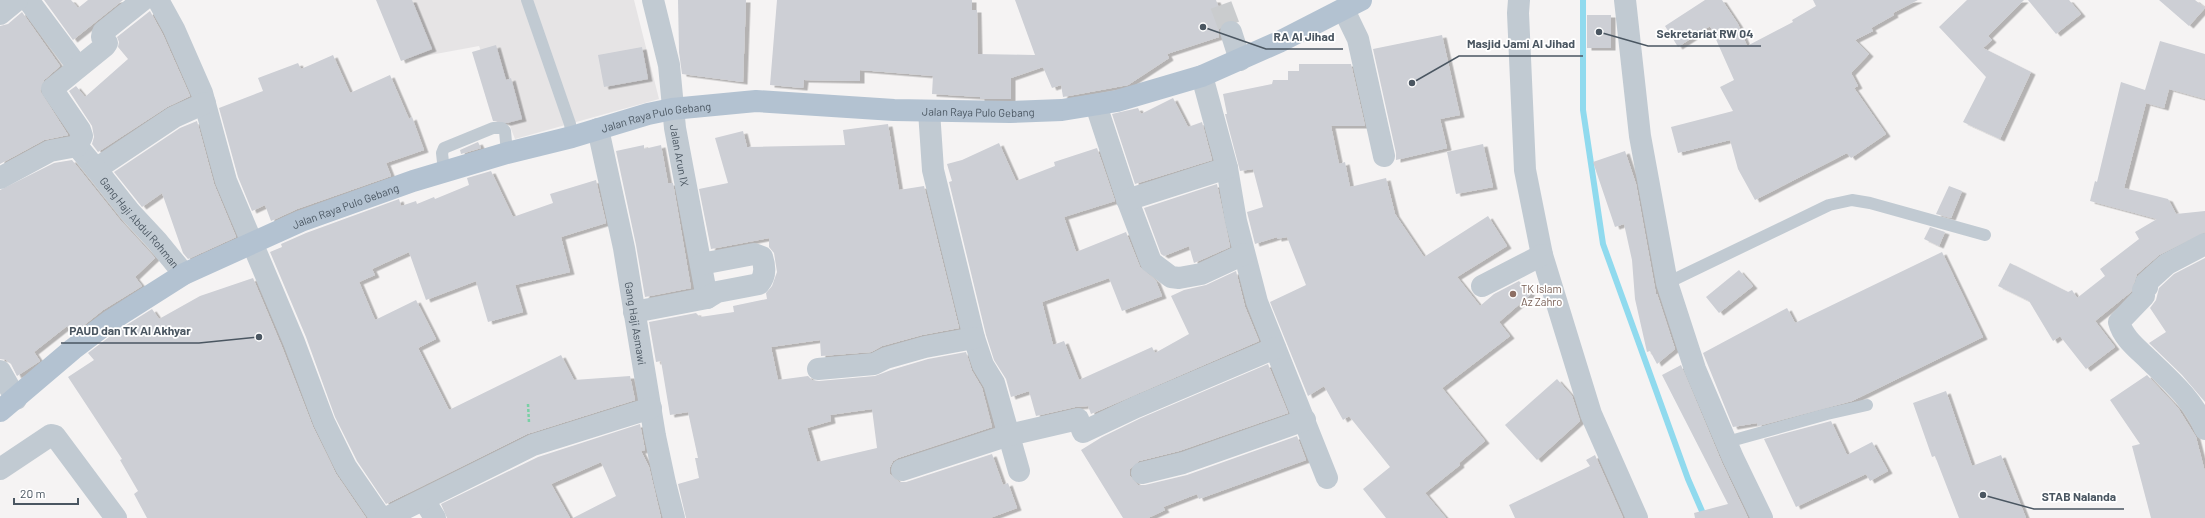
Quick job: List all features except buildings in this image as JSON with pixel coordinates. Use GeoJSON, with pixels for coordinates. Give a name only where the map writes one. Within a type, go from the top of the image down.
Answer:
{"type":"FeatureCollection","features":[{"type":"Feature","properties":{"kind":"main road","name":"Jalan Raya Pulo Gebang"},"geometry":{"type":"LineString","coordinates":[[8,405],[73,349],[110,321],[184,274],[301,222],[412,181],[444,171],[572,137],[648,114],[672,109],[756,101],[929,111],[1015,112],[1062,110],[1096,105],[1133,98],[1202,76],[1240,60],[1353,5]]}},
{"type":"Feature","properties":{"kind":"street"},"geometry":{"type":"LineString","coordinates":[[0,14],[17,0]]}},
{"type":"Feature","properties":{"kind":"street"},"geometry":{"type":"LineString","coordinates":[[28,0],[78,67]]}},
{"type":"Feature","properties":{"kind":"street"},"geometry":{"type":"LineString","coordinates":[[0,178],[50,152],[77,146],[82,136],[80,130],[52,89],[105,46],[107,43],[102,37],[103,32],[143,0]]}},
{"type":"Feature","properties":{"kind":"street"},"geometry":{"type":"LineString","coordinates":[[158,0],[189,62],[205,103],[222,167],[336,449],[381,518]]}},
{"type":"Feature","properties":{"kind":"street","name":"Jalan Arun IX"},"geometry":{"type":"LineString","coordinates":[[653,0],[669,65],[672,109],[707,298]]}},
{"type":"Feature","properties":{"kind":"street"},"geometry":{"type":"LineString","coordinates":[[1519,0],[1518,13],[1525,170],[1542,255],[1591,414],[1638,518]]}},
{"type":"Feature","properties":{"kind":"street"},"geometry":{"type":"LineString","coordinates":[[1626,0],[1641,144],[1667,283],[1693,362],[1727,442],[1762,518]]}},
{"type":"Feature","properties":{"kind":"street"},"geometry":{"type":"LineString","coordinates":[[1353,5],[1358,39],[1384,156]]}},
{"type":"Feature","properties":{"kind":"street"},"geometry":{"type":"LineString","coordinates":[[1231,32],[1240,60]]}},
{"type":"Feature","properties":{"kind":"street"},"geometry":{"type":"LineString","coordinates":[[1202,76],[1227,168],[1244,254],[1257,302],[1305,420],[1326,478]]}},
{"type":"Feature","properties":{"kind":"street"},"geometry":{"type":"LineString","coordinates":[[96,169],[174,117],[205,103]]}},
{"type":"Feature","properties":{"kind":"street"},"geometry":{"type":"LineString","coordinates":[[1096,105],[1127,200],[1151,262],[1171,277],[1201,274],[1244,254]]}},
{"type":"Feature","properties":{"kind":"street"},"geometry":{"type":"LineString","coordinates":[[929,111],[933,170],[974,338],[983,365],[994,383],[1019,471]]}},
{"type":"Feature","properties":{"kind":"street","name":"Gang Haji Asmawi"},"geometry":{"type":"LineString","coordinates":[[598,129],[624,248],[651,408],[665,483],[674,518]]}},
{"type":"Feature","properties":{"kind":"street","name":"Gang Haji Abdul Rohman"},"geometry":{"type":"LineString","coordinates":[[77,146],[130,212],[158,241],[184,274]]}},
{"type":"Feature","properties":{"kind":"street"},"geometry":{"type":"LineString","coordinates":[[1127,200],[1227,168]]}},
{"type":"Feature","properties":{"kind":"street"},"geometry":{"type":"LineString","coordinates":[[2205,244],[2167,264],[2146,283],[2147,287],[2143,290],[2144,296],[2119,322],[2120,328],[2132,344],[2189,401],[2200,415],[2205,429]]}},
{"type":"Feature","properties":{"kind":"street"},"geometry":{"type":"LineString","coordinates":[[634,312],[707,298],[717,292],[758,284],[763,280],[765,266],[762,257],[754,254],[701,264]]}},
{"type":"Feature","properties":{"kind":"street"},"geometry":{"type":"LineString","coordinates":[[1482,286],[1542,255]]}},
{"type":"Feature","properties":{"kind":"street"},"geometry":{"type":"LineString","coordinates":[[818,369],[874,364],[886,358],[925,347],[974,338]]}},
{"type":"Feature","properties":{"kind":"street"},"geometry":{"type":"LineString","coordinates":[[902,470],[1009,435],[1078,419],[1083,432],[1136,407],[1275,348]]}},
{"type":"Feature","properties":{"kind":"street"},"geometry":{"type":"LineString","coordinates":[[0,371],[8,405]]}},
{"type":"Feature","properties":{"kind":"street"},"geometry":{"type":"LineString","coordinates":[[386,518],[429,509],[533,445],[651,408]]}},
{"type":"Feature","properties":{"kind":"street"},"geometry":{"type":"LineString","coordinates":[[1142,473],[1183,463],[1305,420]]}},
{"type":"Feature","properties":{"kind":"street"},"geometry":{"type":"LineString","coordinates":[[0,469],[47,436],[55,436],[116,518]]}},
{"type":"Feature","properties":{"kind":"lane"},"geometry":{"type":"LineString","coordinates":[[527,0],[570,124],[572,137]]}},
{"type":"Feature","properties":{"kind":"lane"},"geometry":{"type":"LineString","coordinates":[[1667,283],[1806,215],[1829,205],[1852,200],[1870,203],[1986,235]]}},
{"type":"Feature","properties":{"kind":"lane"},"geometry":{"type":"LineString","coordinates":[[1727,442],[1827,414],[1867,405]]}},
{"type":"Feature","properties":{"kind":"shaded area"},"geometry":{"type":"Polygon","coordinates":[[[377,0],[634,0],[659,99],[515,139],[479,46],[403,60],[377,0]]]}},
{"type":"Feature","properties":{"kind":"waterway"},"geometry":{"type":"LineString","coordinates":[[1583,0],[1583,110],[1603,244],[1688,479],[1705,518]]}},
{"type":"Feature","properties":{"kind":"tunnel"},"geometry":{"type":"LineString","coordinates":[[1221,5],[1231,32]]}},
{"type":"Feature","properties":{"kind":"place","name":"RA Al Jihad"},"geometry":{"type":"Point","coordinates":[1203,27]}},
{"type":"Feature","properties":{"kind":"place","name":"Sekretariat RW 04"},"geometry":{"type":"Point","coordinates":[1599,32]}},
{"type":"Feature","properties":{"kind":"place","name":"Masjid Jami Al Jihad"},"geometry":{"type":"Point","coordinates":[1412,83]}},
{"type":"Feature","properties":{"kind":"place","name":"TK Islam Az Zahro"},"geometry":{"type":"Point","coordinates":[1513,294]}},
{"type":"Feature","properties":{"kind":"place","name":"PAUD dan TK Al Akhyar"},"geometry":{"type":"Point","coordinates":[259,337]}},
{"type":"Feature","properties":{"kind":"place","name":"STAB Nalanda"},"geometry":{"type":"Point","coordinates":[1983,495]}}]}
